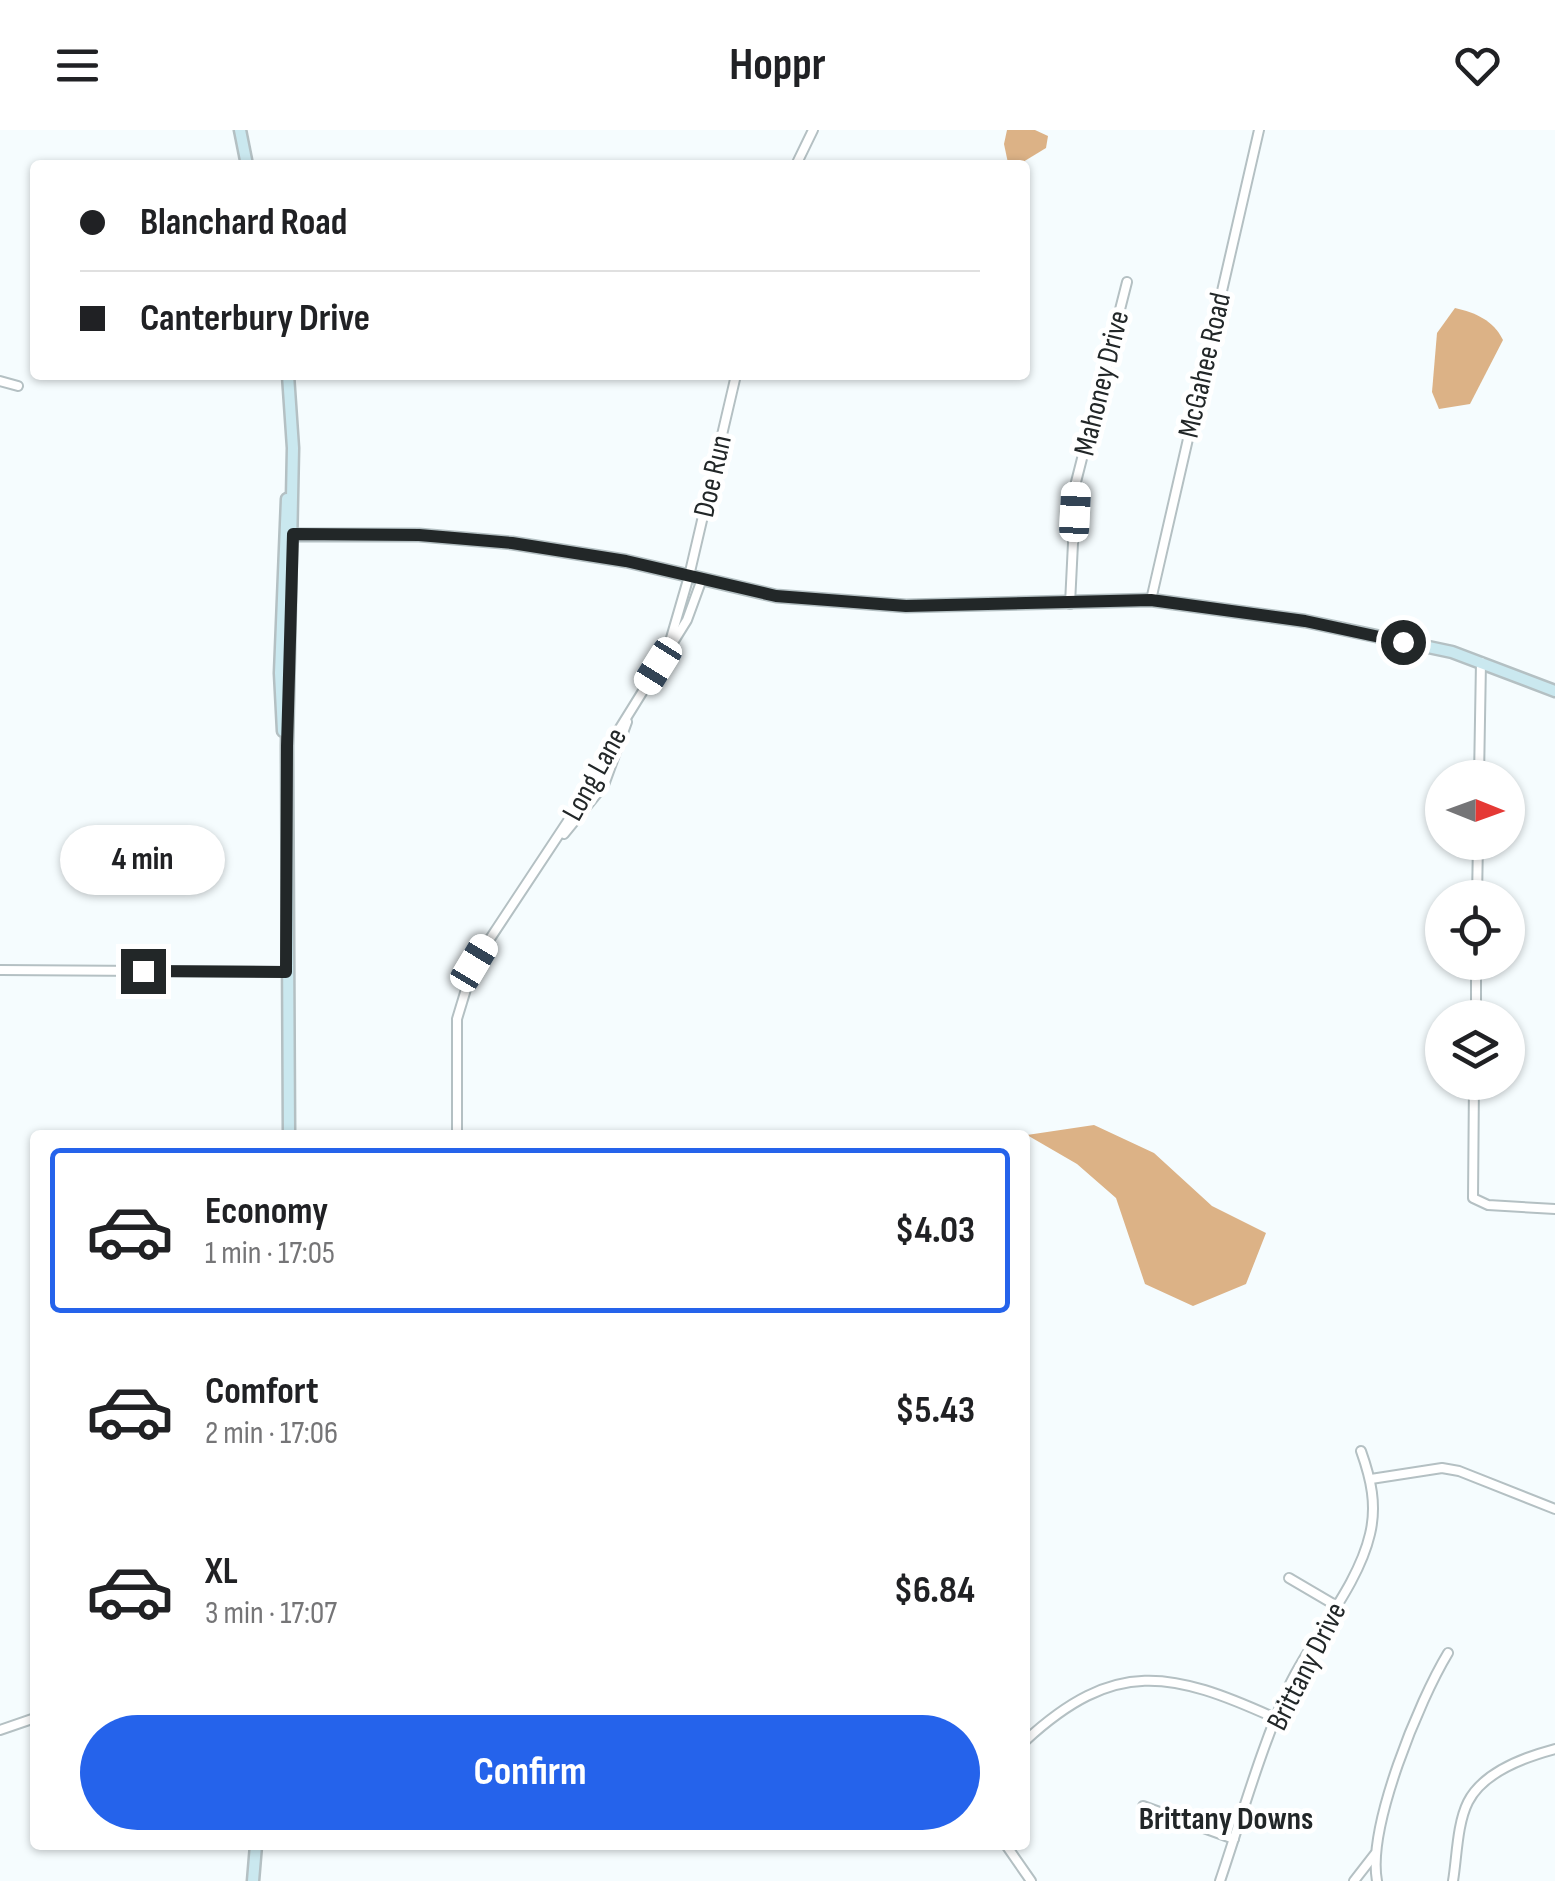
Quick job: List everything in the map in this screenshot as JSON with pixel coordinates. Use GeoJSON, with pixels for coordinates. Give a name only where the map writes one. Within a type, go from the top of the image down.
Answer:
{"type":"FeatureCollection","features":[{"type":"Feature","properties":{"kind":"street"},"geometry":{"type":"LineString","coordinates":[[240,130],[246,160]]}},
{"type":"Feature","properties":{"kind":"street"},"geometry":{"type":"LineString","coordinates":[[798,160],[813,130]]}},
{"type":"Feature","properties":{"kind":"street","name":"McGahee Road"},"geometry":{"type":"LineString","coordinates":[[1151,600],[1260,130]]}},
{"type":"Feature","properties":{"kind":"street","name":"Mahoney Drive"},"geometry":{"type":"LineString","coordinates":[[1070,604],[1076,482],[1127,282]]}},
{"type":"Feature","properties":{"kind":"street"},"geometry":{"type":"LineString","coordinates":[[0,380],[18,386]]}},
{"type":"Feature","properties":{"kind":"street"},"geometry":{"type":"LineString","coordinates":[[288,380],[294,448],[287,746],[290,1130]]}},
{"type":"Feature","properties":{"kind":"street","name":"Doe Run"},"geometry":{"type":"LineString","coordinates":[[695,578],[735,380]]}},
{"type":"Feature","properties":{"kind":"street"},"geometry":{"type":"LineString","coordinates":[[287,746],[280,715],[280,674],[286,507],[294,448]]}},
{"type":"Feature","properties":{"kind":"street"},"geometry":{"type":"LineString","coordinates":[[293,534],[419,535],[512,543],[626,561],[776,596],[906,606],[1151,600],[1305,621],[1452,652],[1555,691]]}},
{"type":"Feature","properties":{"kind":"street","name":"Long Lane"},"geometry":{"type":"LineString","coordinates":[[457,1130],[456,1046],[461,1000],[474,963],[554,844],[604,785],[633,704],[668,647],[695,578]]}},
{"type":"Feature","properties":{"kind":"street"},"geometry":{"type":"LineString","coordinates":[[1479,760],[1481,662]]}},
{"type":"Feature","properties":{"kind":"street"},"geometry":{"type":"LineString","coordinates":[[0,970],[286,972]]}},
{"type":"Feature","properties":{"kind":"street"},"geometry":{"type":"LineString","coordinates":[[1474,1100],[1473,1198],[1488,1204],[1555,1209]]}},
{"type":"Feature","properties":{"kind":"street","name":"Brittany Drive"},"geometry":{"type":"LineString","coordinates":[[1220,1881],[1292,1681],[1369,1539],[1373,1518],[1371,1480],[1361,1451]]}},
{"type":"Feature","properties":{"kind":"street"},"geometry":{"type":"LineString","coordinates":[[1371,1480],[1442,1468],[1460,1471],[1555,1509]]}},
{"type":"Feature","properties":{"kind":"street"},"geometry":{"type":"LineString","coordinates":[[1289,1578],[1335,1604]]}},
{"type":"Feature","properties":{"kind":"street"},"geometry":{"type":"LineString","coordinates":[[1377,1881],[1375,1854],[1409,1730],[1448,1654]]}},
{"type":"Feature","properties":{"kind":"street"},"geometry":{"type":"LineString","coordinates":[[1030,1737],[1070,1703],[1115,1684],[1143,1680],[1199,1686],[1276,1718]]}},
{"type":"Feature","properties":{"kind":"street"},"geometry":{"type":"LineString","coordinates":[[0,1730],[30,1720]]}},
{"type":"Feature","properties":{"kind":"street"},"geometry":{"type":"LineString","coordinates":[[1452,1881],[1465,1806],[1475,1790],[1524,1758],[1555,1749]]}},
{"type":"Feature","properties":{"kind":"street"},"geometry":{"type":"LineString","coordinates":[[1144,1806],[1234,1839]]}},
{"type":"Feature","properties":{"kind":"street"},"geometry":{"type":"LineString","coordinates":[[252,1881],[255,1850]]}},
{"type":"Feature","properties":{"kind":"street"},"geometry":{"type":"LineString","coordinates":[[1010,1850],[1032,1881]]}},
{"type":"Feature","properties":{"kind":"street"},"geometry":{"type":"LineString","coordinates":[[1354,1881],[1375,1854]]}},
{"type":"Feature","properties":{"kind":"shaded area"},"geometry":{"type":"Polygon","coordinates":[[[1007,130],[1035,130],[1048,136],[1046,148],[1026,160],[1007,160],[1004,144],[1007,130]]]}},
{"type":"Feature","properties":{"kind":"shaded area"},"geometry":{"type":"Polygon","coordinates":[[[1455,308],[1483,318],[1503,340],[1470,404],[1439,409],[1432,392],[1437,333],[1455,308]]]}},
{"type":"Feature","properties":{"kind":"shaded area"},"geometry":{"type":"Polygon","coordinates":[[[1094,1125],[1154,1153],[1212,1206],[1266,1233],[1246,1284],[1193,1306],[1145,1284],[1116,1198],[1077,1164],[1030,1135],[1094,1125]]]}},
{"type":"Feature","properties":{"kind":"district","name":"Brittany Downs"},"geometry":{"type":"Point","coordinates":[1226,1818]}},
{"type":"Feature","properties":{"kind":"route"},"geometry":{"type":"LineString","coordinates":[[143,971],[286,972],[293,534],[419,535],[512,543],[626,561],[776,596],[906,606],[1151,600],[1305,621],[1403,642]]}}]}
